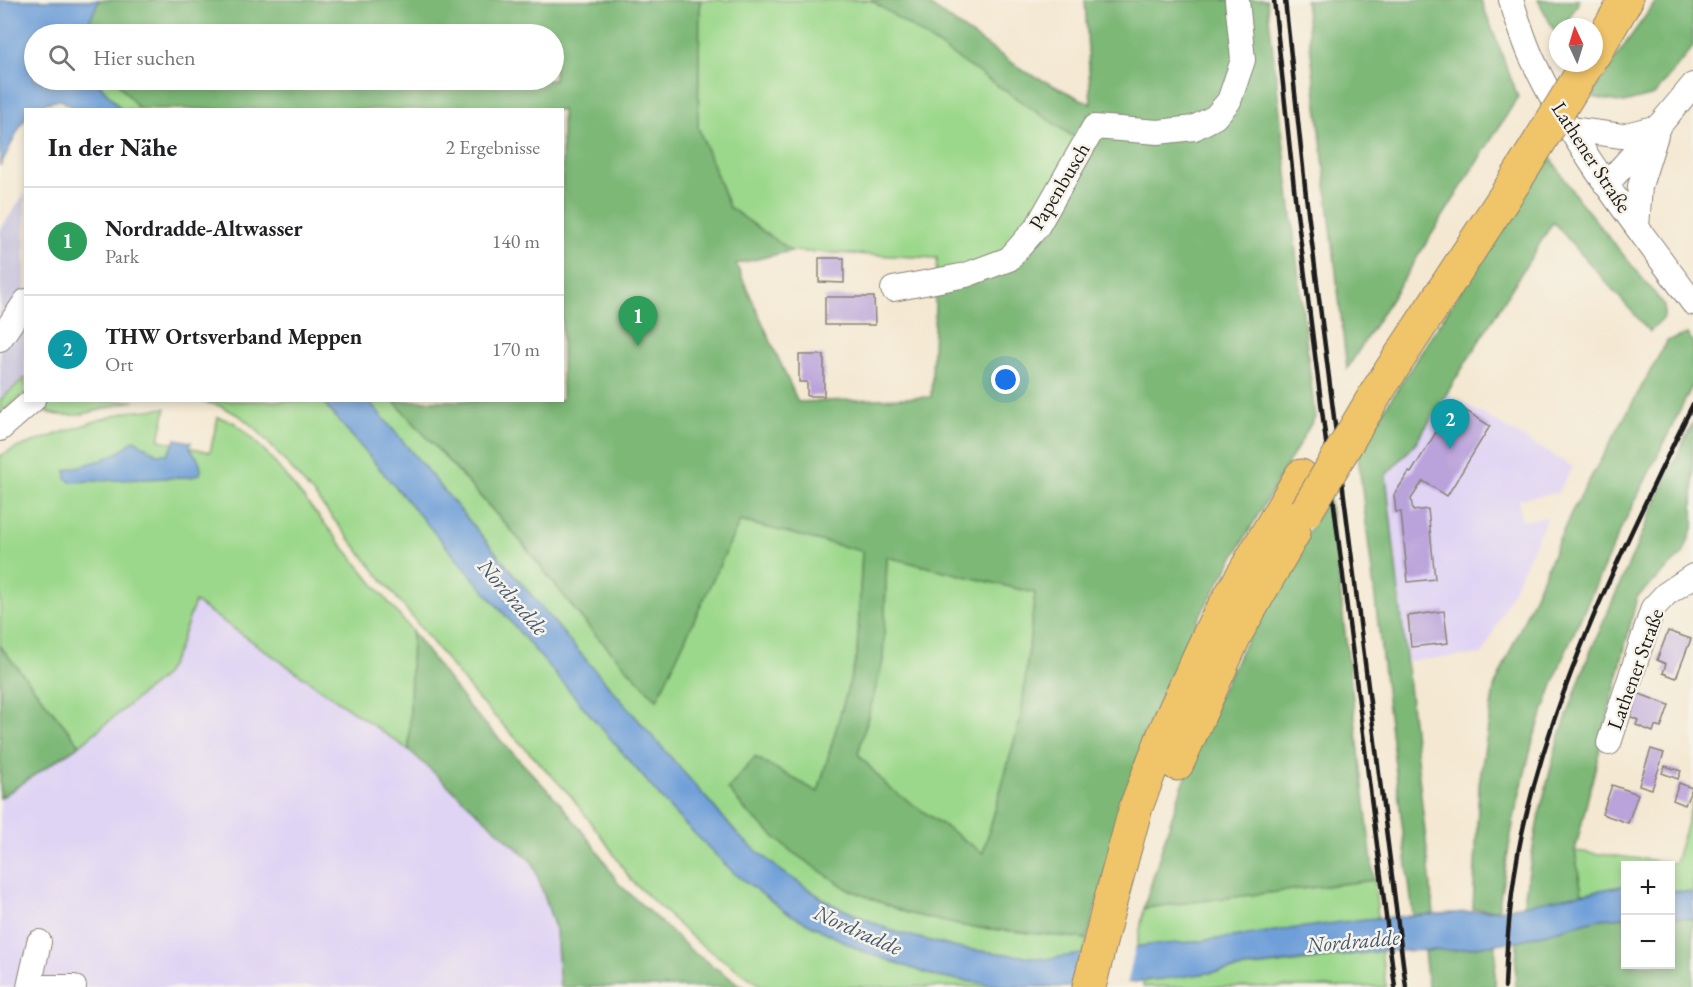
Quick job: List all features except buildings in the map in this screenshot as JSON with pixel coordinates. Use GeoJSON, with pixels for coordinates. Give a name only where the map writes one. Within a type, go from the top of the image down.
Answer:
{"type":"FeatureCollection","features":[{"type":"Feature","properties":{"kind":"highway"},"geometry":{"type":"LineString","coordinates":[[1603,20],[1626,0]]}},
{"type":"Feature","properties":{"kind":"highway"},"geometry":{"type":"LineString","coordinates":[[1509,170],[1558,72]]}},
{"type":"Feature","properties":{"kind":"highway"},"geometry":{"type":"LineString","coordinates":[[1113,987],[1119,910],[1136,807],[1166,729],[1214,624],[1301,476],[1375,377],[1509,170],[1581,72]]}},
{"type":"Feature","properties":{"kind":"highway"},"geometry":{"type":"LineString","coordinates":[[1089,987],[1185,742],[1235,636],[1307,510],[1375,377]]}},
{"type":"Feature","properties":{"kind":"street","name":"Papenbusch"},"geometry":{"type":"LineString","coordinates":[[893,289],[966,274],[1009,259],[1037,227],[1094,127],[1158,132],[1194,128],[1215,117],[1229,101],[1243,60],[1237,0]]}},
{"type":"Feature","properties":{"kind":"street","name":"Lathener Straße"},"geometry":{"type":"LineString","coordinates":[[1511,0],[1531,55],[1570,129],[1606,185],[1693,303]]}},
{"type":"Feature","properties":{"kind":"street"},"geometry":{"type":"LineString","coordinates":[[1606,185],[1659,127],[1693,85]]}},
{"type":"Feature","properties":{"kind":"street"},"geometry":{"type":"LineString","coordinates":[[1570,129],[1622,136],[1659,127]]}},
{"type":"Feature","properties":{"kind":"street"},"geometry":{"type":"LineString","coordinates":[[1637,227],[1640,186],[1659,127]]}},
{"type":"Feature","properties":{"kind":"street"},"geometry":{"type":"LineString","coordinates":[[0,339],[24,305]]}},
{"type":"Feature","properties":{"kind":"street"},"geometry":{"type":"LineString","coordinates":[[0,429],[31,402]]}},
{"type":"Feature","properties":{"kind":"street","name":"Lathener Straße"},"geometry":{"type":"LineString","coordinates":[[1609,743],[1653,608],[1666,594],[1690,584]]}},
{"type":"Feature","properties":{"kind":"street"},"geometry":{"type":"LineString","coordinates":[[39,942],[31,987],[74,987]]}},
{"type":"Feature","properties":{"kind":"shaded area"},"geometry":{"type":"Polygon","coordinates":[[[24,194],[24,379],[0,400],[0,230],[24,194]]]}},
{"type":"Feature","properties":{"kind":"shaded area"},"geometry":{"type":"Polygon","coordinates":[[[1446,393],[1573,467],[1557,493],[1519,499],[1521,521],[1547,517],[1483,654],[1406,661],[1386,475],[1416,443],[1446,393]]]}},
{"type":"Feature","properties":{"kind":"shaded area"},"geometry":{"type":"Polygon","coordinates":[[[195,602],[409,750],[533,863],[556,931],[560,987],[0,987],[0,798],[80,745],[177,652],[195,602]]]}},
{"type":"Feature","properties":{"kind":"green space"},"geometry":{"type":"Polygon","coordinates":[[[99,0],[700,0],[698,127],[729,207],[791,251],[736,264],[798,402],[931,397],[936,280],[1009,259],[1084,144],[871,0],[922,0],[1024,71],[1091,104],[1085,0],[1267,0],[1315,417],[1199,617],[1147,726],[1087,939],[963,926],[907,913],[846,888],[792,852],[748,813],[728,789],[755,757],[818,792],[857,656],[862,551],[740,521],[657,700],[591,630],[521,541],[395,402],[564,402],[564,108],[138,108],[124,90],[564,90],[564,24],[89,24],[99,0]],[[887,557],[883,661],[858,754],[888,787],[983,853],[1021,717],[1035,593],[887,557]]]}},
{"type":"Feature","properties":{"kind":"green space"},"geometry":{"type":"Polygon","coordinates":[[[700,0],[871,0],[1084,144],[1009,259],[936,280],[937,258],[791,251],[729,207],[698,127],[700,0]]]}},
{"type":"Feature","properties":{"kind":"green space"},"geometry":{"type":"Polygon","coordinates":[[[1305,0],[1481,0],[1518,97],[1347,369],[1305,0]]]}},
{"type":"Feature","properties":{"kind":"green space"},"geometry":{"type":"Polygon","coordinates":[[[1538,0],[1580,0],[1569,18],[1549,18],[1549,21],[1538,0]]]}},
{"type":"Feature","properties":{"kind":"green space"},"geometry":{"type":"Polygon","coordinates":[[[1657,0],[1693,0],[1693,47],[1654,95],[1624,103],[1591,97],[1614,60],[1657,0]]]}},
{"type":"Feature","properties":{"kind":"green space"},"geometry":{"type":"Polygon","coordinates":[[[104,90],[124,90],[138,108],[120,108],[104,90]]]}},
{"type":"Feature","properties":{"kind":"green space"},"geometry":{"type":"Polygon","coordinates":[[[1548,154],[1578,199],[1664,305],[1664,318],[1650,332],[1553,222],[1416,443],[1386,475],[1434,914],[1413,916],[1358,456],[1382,413],[1548,154]]]}},
{"type":"Feature","properties":{"kind":"green space"},"geometry":{"type":"Polygon","coordinates":[[[1687,334],[1693,341],[1693,384],[1620,531],[1563,657],[1533,740],[1514,818],[1498,910],[1473,909],[1479,785],[1494,688],[1571,513],[1667,341],[1687,334]]]}},
{"type":"Feature","properties":{"kind":"green space"},"geometry":{"type":"Polygon","coordinates":[[[24,379],[24,394],[0,414],[0,400],[24,379]]]}},
{"type":"Feature","properties":{"kind":"green space"},"geometry":{"type":"Polygon","coordinates":[[[46,402],[130,402],[68,415],[47,412],[46,402]]]}},
{"type":"Feature","properties":{"kind":"green space"},"geometry":{"type":"Polygon","coordinates":[[[204,402],[323,402],[674,813],[734,873],[786,912],[862,951],[937,977],[1009,987],[763,987],[697,942],[631,880],[571,796],[478,699],[315,496],[258,431],[240,416],[220,406],[204,402]]]}},
{"type":"Feature","properties":{"kind":"green space"},"geometry":{"type":"Polygon","coordinates":[[[370,402],[395,402],[521,542],[591,630],[657,699],[740,521],[862,551],[857,656],[818,793],[755,757],[728,789],[748,813],[792,852],[846,888],[907,913],[963,926],[1087,939],[1084,955],[1045,959],[957,948],[892,931],[831,904],[781,871],[740,837],[574,646],[370,402]]]}},
{"type":"Feature","properties":{"kind":"green space"},"geometry":{"type":"Polygon","coordinates":[[[166,408],[159,440],[210,452],[218,417],[235,423],[266,452],[412,631],[409,750],[195,602],[177,652],[165,675],[80,745],[0,646],[0,456],[16,448],[99,420],[127,412],[166,408]]]}},
{"type":"Feature","properties":{"kind":"green space"},"geometry":{"type":"Polygon","coordinates":[[[1693,422],[1693,528],[1683,554],[1637,597],[1575,851],[1582,894],[1523,906],[1538,819],[1557,744],[1586,662],[1693,422]]]}},
{"type":"Feature","properties":{"kind":"green space"},"geometry":{"type":"Polygon","coordinates":[[[1329,496],[1374,880],[1144,908],[1184,782],[1213,709],[1254,628],[1329,496]]]}},
{"type":"Feature","properties":{"kind":"green space"},"geometry":{"type":"Polygon","coordinates":[[[887,557],[1035,593],[1021,717],[983,853],[888,787],[858,754],[883,661],[887,557]]]}},
{"type":"Feature","properties":{"kind":"green space"},"geometry":{"type":"Polygon","coordinates":[[[412,631],[469,707],[560,803],[597,850],[618,883],[693,952],[743,987],[560,987],[556,931],[533,863],[409,750],[412,631]]]}},
{"type":"Feature","properties":{"kind":"green space"},"geometry":{"type":"Polygon","coordinates":[[[0,646],[80,745],[0,798],[0,646]]]}},
{"type":"Feature","properties":{"kind":"green space"},"geometry":{"type":"Polygon","coordinates":[[[1693,802],[1693,893],[1675,891],[1675,863],[1693,802]]]}},
{"type":"Feature","properties":{"kind":"green space"},"geometry":{"type":"Polygon","coordinates":[[[1575,851],[1658,861],[1621,861],[1621,888],[1582,894],[1575,851]]]}},
{"type":"Feature","properties":{"kind":"green space"},"geometry":{"type":"Polygon","coordinates":[[[1374,880],[1378,918],[1194,942],[1137,947],[1144,908],[1374,880]]]}},
{"type":"Feature","properties":{"kind":"green space"},"geometry":{"type":"Polygon","coordinates":[[[1621,917],[1621,969],[1675,969],[1675,917],[1693,919],[1693,987],[1515,987],[1517,941],[1599,919],[1621,917]]]}},
{"type":"Feature","properties":{"kind":"green space"},"geometry":{"type":"Polygon","coordinates":[[[1496,944],[1495,987],[1428,987],[1424,951],[1454,950],[1496,944]]]}},
{"type":"Feature","properties":{"kind":"green space"},"geometry":{"type":"Polygon","coordinates":[[[1381,951],[1386,987],[1143,987],[1144,981],[1381,951]]]}},
{"type":"Feature","properties":{"kind":"water"},"geometry":{"type":"Polygon","coordinates":[[[0,0],[99,0],[88,24],[24,24],[24,90],[104,90],[120,108],[73,108],[61,100],[45,103],[38,108],[24,108],[24,121],[0,166],[0,0]]]}},
{"type":"Feature","properties":{"kind":"water","name":"Nordradde"},"geometry":{"type":"Polygon","coordinates":[[[323,402],[370,402],[574,646],[740,837],[781,871],[831,904],[892,931],[957,948],[1045,959],[1365,919],[1498,910],[1621,886],[1621,917],[1599,919],[1517,941],[1454,950],[1381,951],[1172,978],[1082,987],[1009,987],[937,977],[862,951],[786,912],[734,873],[674,813],[323,402]]]}},
{"type":"Feature","properties":{"kind":"water"},"geometry":{"type":"Polygon","coordinates":[[[176,439],[191,442],[190,448],[200,463],[200,474],[191,477],[70,482],[66,478],[66,470],[102,460],[119,452],[134,440],[157,454],[167,454],[176,439]]]}},
{"type":"Feature","properties":{"kind":"water"},"geometry":{"type":"Polygon","coordinates":[[[1675,891],[1693,893],[1693,919],[1675,917],[1675,891]]]}},
{"type":"Feature","properties":{"kind":"pier"},"geometry":{"type":"Polygon","coordinates":[[[1136,944],[1127,985],[1078,987],[1087,951],[1136,944]]]}},
{"type":"Feature","properties":{"kind":"railway"},"geometry":{"type":"LineString","coordinates":[[1274,0],[1295,197],[1395,987]]}},
{"type":"Feature","properties":{"kind":"railway"},"geometry":{"type":"LineString","coordinates":[[1285,0],[1306,196],[1406,987]]}},
{"type":"Feature","properties":{"kind":"railway"},"geometry":{"type":"LineString","coordinates":[[1505,987],[1509,923],[1517,858],[1526,816],[1558,709],[1598,606],[1693,404]]}},
{"type":"Feature","properties":{"kind":"place","name":"Nordradde-Altwasser"},"geometry":{"type":"Point","coordinates":[638,346]}},
{"type":"Feature","properties":{"kind":"place","name":"THW Ortsverband Meppen"},"geometry":{"type":"Point","coordinates":[1450,449]}}]}
